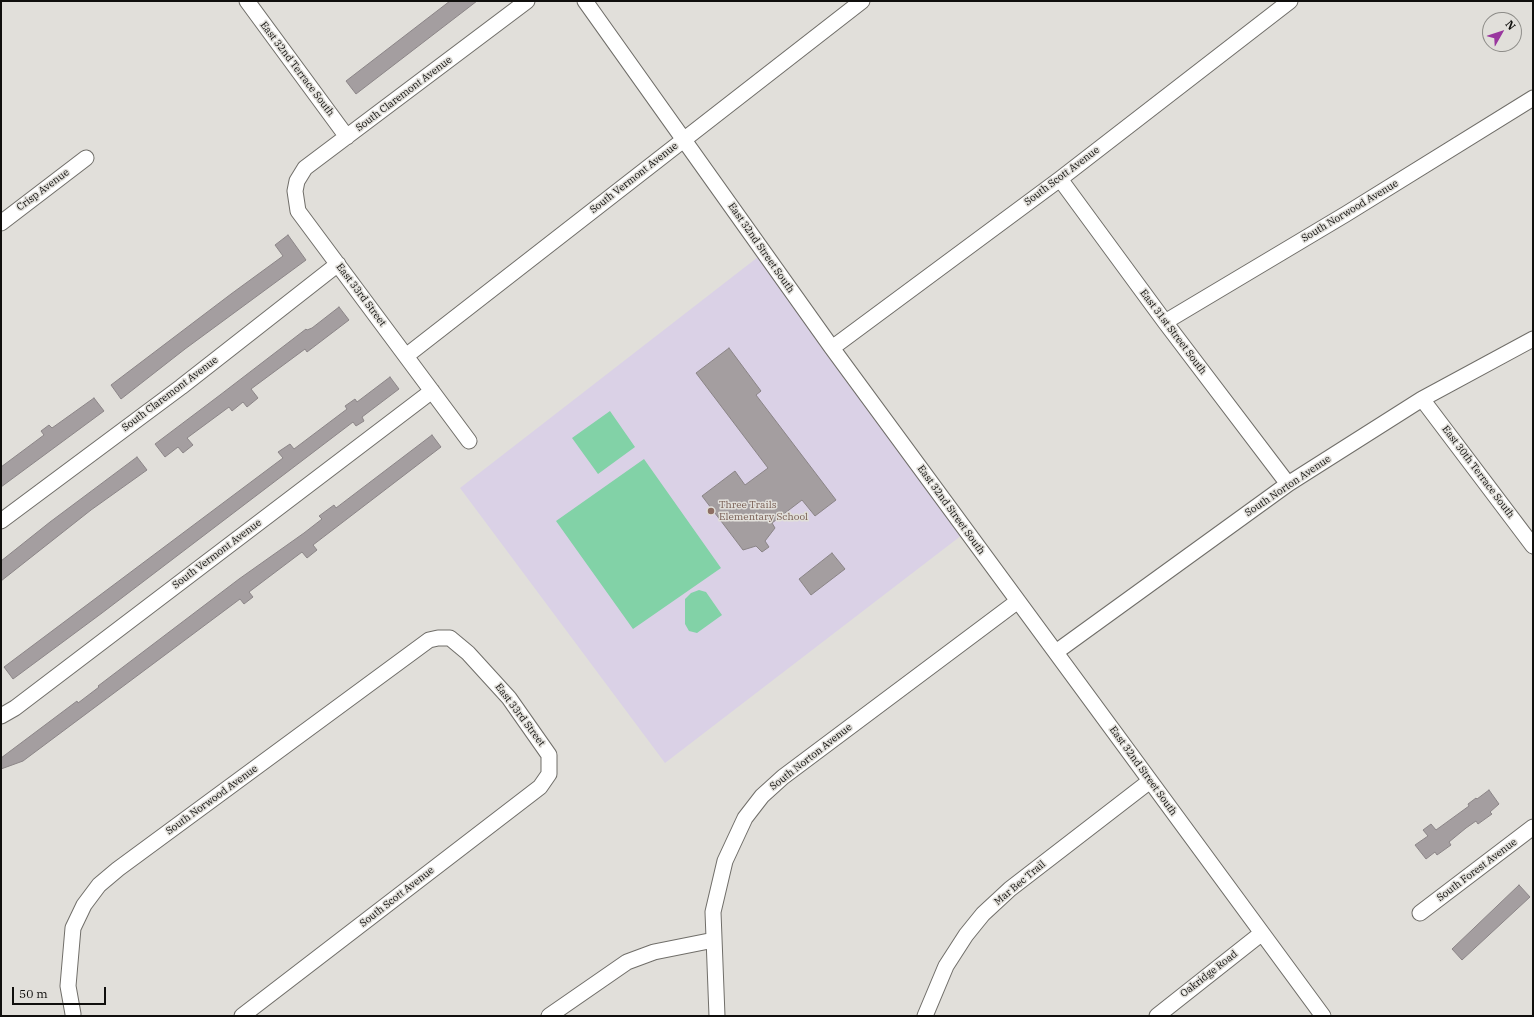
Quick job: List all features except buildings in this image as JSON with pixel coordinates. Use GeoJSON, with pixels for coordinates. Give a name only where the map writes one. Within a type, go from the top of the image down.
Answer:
{"type":"FeatureCollection","features":[{"type":"Feature","properties":{"kind":"street","name":"East 32nd Terrace South"},"geometry":{"type":"LineString","coordinates":[[247,1],[347,137]]}},
{"type":"Feature","properties":{"kind":"street","name":"South Claremont Avenue"},"geometry":{"type":"LineString","coordinates":[[296,196],[294,191],[297,181],[305,168],[527,1]]}},
{"type":"Feature","properties":{"kind":"street","name":"East 32nd Street South"},"geometry":{"type":"LineString","coordinates":[[585,1],[832,348],[1323,1016]]}},
{"type":"Feature","properties":{"kind":"street","name":"South Vermont Avenue"},"geometry":{"type":"LineString","coordinates":[[406,356],[862,1]]}},
{"type":"Feature","properties":{"kind":"street","name":"South Scott Avenue"},"geometry":{"type":"LineString","coordinates":[[832,348],[1060,179],[1290,1]]}},
{"type":"Feature","properties":{"kind":"street","name":"South Norwood Avenue"},"geometry":{"type":"LineString","coordinates":[[1165,322],[1346,214],[1533,98]]}},
{"type":"Feature","properties":{"kind":"street","name":"Crisp Avenue"},"geometry":{"type":"LineString","coordinates":[[1,223],[86,158]]}},
{"type":"Feature","properties":{"kind":"street","name":"East 31st Street South"},"geometry":{"type":"LineString","coordinates":[[1060,179],[1165,322],[1288,484]]}},
{"type":"Feature","properties":{"kind":"street","name":"East 33rd Street"},"geometry":{"type":"LineString","coordinates":[[296,196],[298,211],[469,441]]}},
{"type":"Feature","properties":{"kind":"street","name":"South Claremont Avenue"},"geometry":{"type":"LineString","coordinates":[[1,521],[181,387],[338,264]]}},
{"type":"Feature","properties":{"kind":"street","name":"South Norton Avenue"},"geometry":{"type":"LineString","coordinates":[[1056,652],[1288,484],[1422,399],[1533,339]]}},
{"type":"Feature","properties":{"kind":"street","name":"South Vermont Avenue"},"geometry":{"type":"LineString","coordinates":[[1,716],[15,708],[432,391]]}},
{"type":"Feature","properties":{"kind":"street","name":"East 30th Terrace South"},"geometry":{"type":"LineString","coordinates":[[1422,399],[1533,546]]}},
{"type":"Feature","properties":{"kind":"street","name":"South Norton Avenue"},"geometry":{"type":"LineString","coordinates":[[717,1016],[713,912],[725,861],[745,818],[762,796],[783,777],[1018,601]]}},
{"type":"Feature","properties":{"kind":"street","name":"South Norwood Avenue"},"geometry":{"type":"LineString","coordinates":[[74,1015],[68,986],[73,928],[84,905],[99,885],[118,869],[423,645],[430,640],[438,638]]}},
{"type":"Feature","properties":{"kind":"street","name":"East 33rd Street"},"geometry":{"type":"LineString","coordinates":[[438,638],[450,638],[468,653],[509,698],[549,755],[548,774]]}},
{"type":"Feature","properties":{"kind":"street","name":"South Scott Avenue"},"geometry":{"type":"LineString","coordinates":[[242,1016],[540,787],[548,774]]}},
{"type":"Feature","properties":{"kind":"street","name":"Mar Bec Trail"},"geometry":{"type":"LineString","coordinates":[[925,1016],[946,966],[966,935],[984,914],[1010,889],[1150,781]]}},
{"type":"Feature","properties":{"kind":"street","name":"South Forest Avenue"},"geometry":{"type":"LineString","coordinates":[[1420,913],[1533,827]]}},
{"type":"Feature","properties":{"kind":"street","name":"Oakridge Road"},"geometry":{"type":"LineString","coordinates":[[1157,1016],[1262,933]]}},
{"type":"Feature","properties":{"kind":"street"},"geometry":{"type":"LineString","coordinates":[[549,1016],[627,962],[654,952],[714,940]]}},
{"type":"Feature","properties":{"kind":"shaded area","name":"Three Trails Elementary School"},"geometry":{"type":"Polygon","coordinates":[[[758,257],[962,535],[665,763],[460,488],[758,257]]]}},
{"type":"Feature","properties":{"kind":"green space"},"geometry":{"type":"Polygon","coordinates":[[[610,411],[635,447],[598,474],[572,438],[610,411]]]}},
{"type":"Feature","properties":{"kind":"green space"},"geometry":{"type":"Polygon","coordinates":[[[644,459],[721,568],[633,629],[556,521],[644,459]]]}},
{"type":"Feature","properties":{"kind":"green space"},"geometry":{"type":"Polygon","coordinates":[[[699,590],[706,592],[722,615],[697,633],[689,631],[685,624],[685,599],[691,593],[699,590]]]}},
{"type":"Feature","properties":{"kind":"place","name":"Three Trails Elementary School"},"geometry":{"type":"Point","coordinates":[711,511]}}]}
